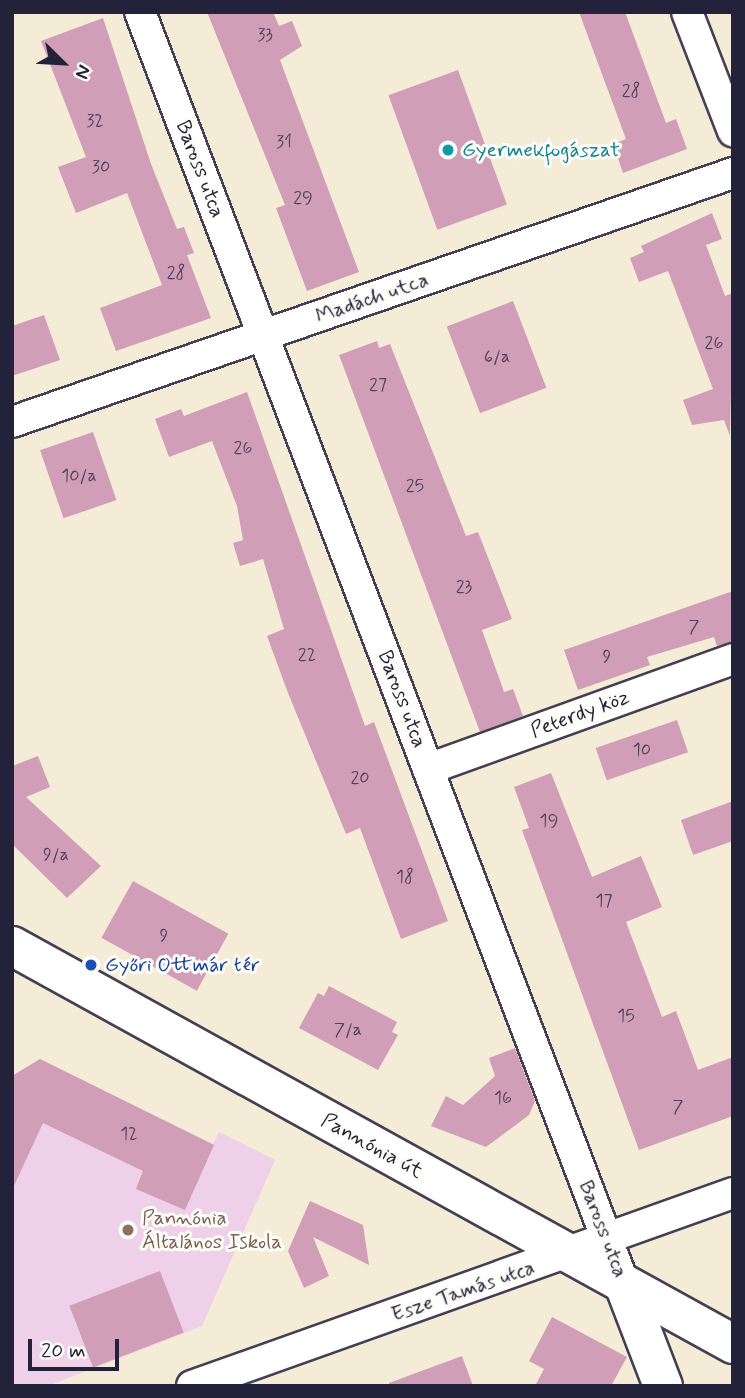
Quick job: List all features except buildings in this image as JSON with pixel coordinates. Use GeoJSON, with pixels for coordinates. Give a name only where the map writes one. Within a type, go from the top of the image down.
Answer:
{"type":"FeatureCollection","features":[{"type":"Feature","properties":{"kind":"street","name":"Baross utca"},"geometry":{"type":"LineString","coordinates":[[140,12],[663,1386]]}},
{"type":"Feature","properties":{"kind":"street"},"geometry":{"type":"LineString","coordinates":[[687,12],[733,131]]}},
{"type":"Feature","properties":{"kind":"street","name":"Madách utca"},"geometry":{"type":"LineString","coordinates":[[12,422],[733,173]]}},
{"type":"Feature","properties":{"kind":"street","name":"Peterdy köz"},"geometry":{"type":"LineString","coordinates":[[428,769],[733,659]]}},
{"type":"Feature","properties":{"kind":"street","name":"Pannónia út"},"geometry":{"type":"LineString","coordinates":[[12,946],[566,1255],[733,1344]]}},
{"type":"Feature","properties":{"kind":"street","name":"Esze Tamás utca"},"geometry":{"type":"LineString","coordinates":[[192,1386],[566,1255],[733,1193]]}},
{"type":"Feature","properties":{"kind":"shaded area","name":"Pannónia Általános Iskola"},"geometry":{"type":"Polygon","coordinates":[[[40,1059],[213,1144],[219,1132],[275,1160],[202,1326],[48,1386],[12,1386],[12,1076],[40,1059]]]}},
{"type":"Feature","properties":{"kind":"place","name":"Gyermekfogászat"},"geometry":{"type":"Point","coordinates":[448,150]}},
{"type":"Feature","properties":{"kind":"place","name":"Győri Ottmár tér"},"geometry":{"type":"Point","coordinates":[91,965]}},
{"type":"Feature","properties":{"kind":"place","name":"Pannónia Általános Iskola"},"geometry":{"type":"Point","coordinates":[128,1230]}}]}
